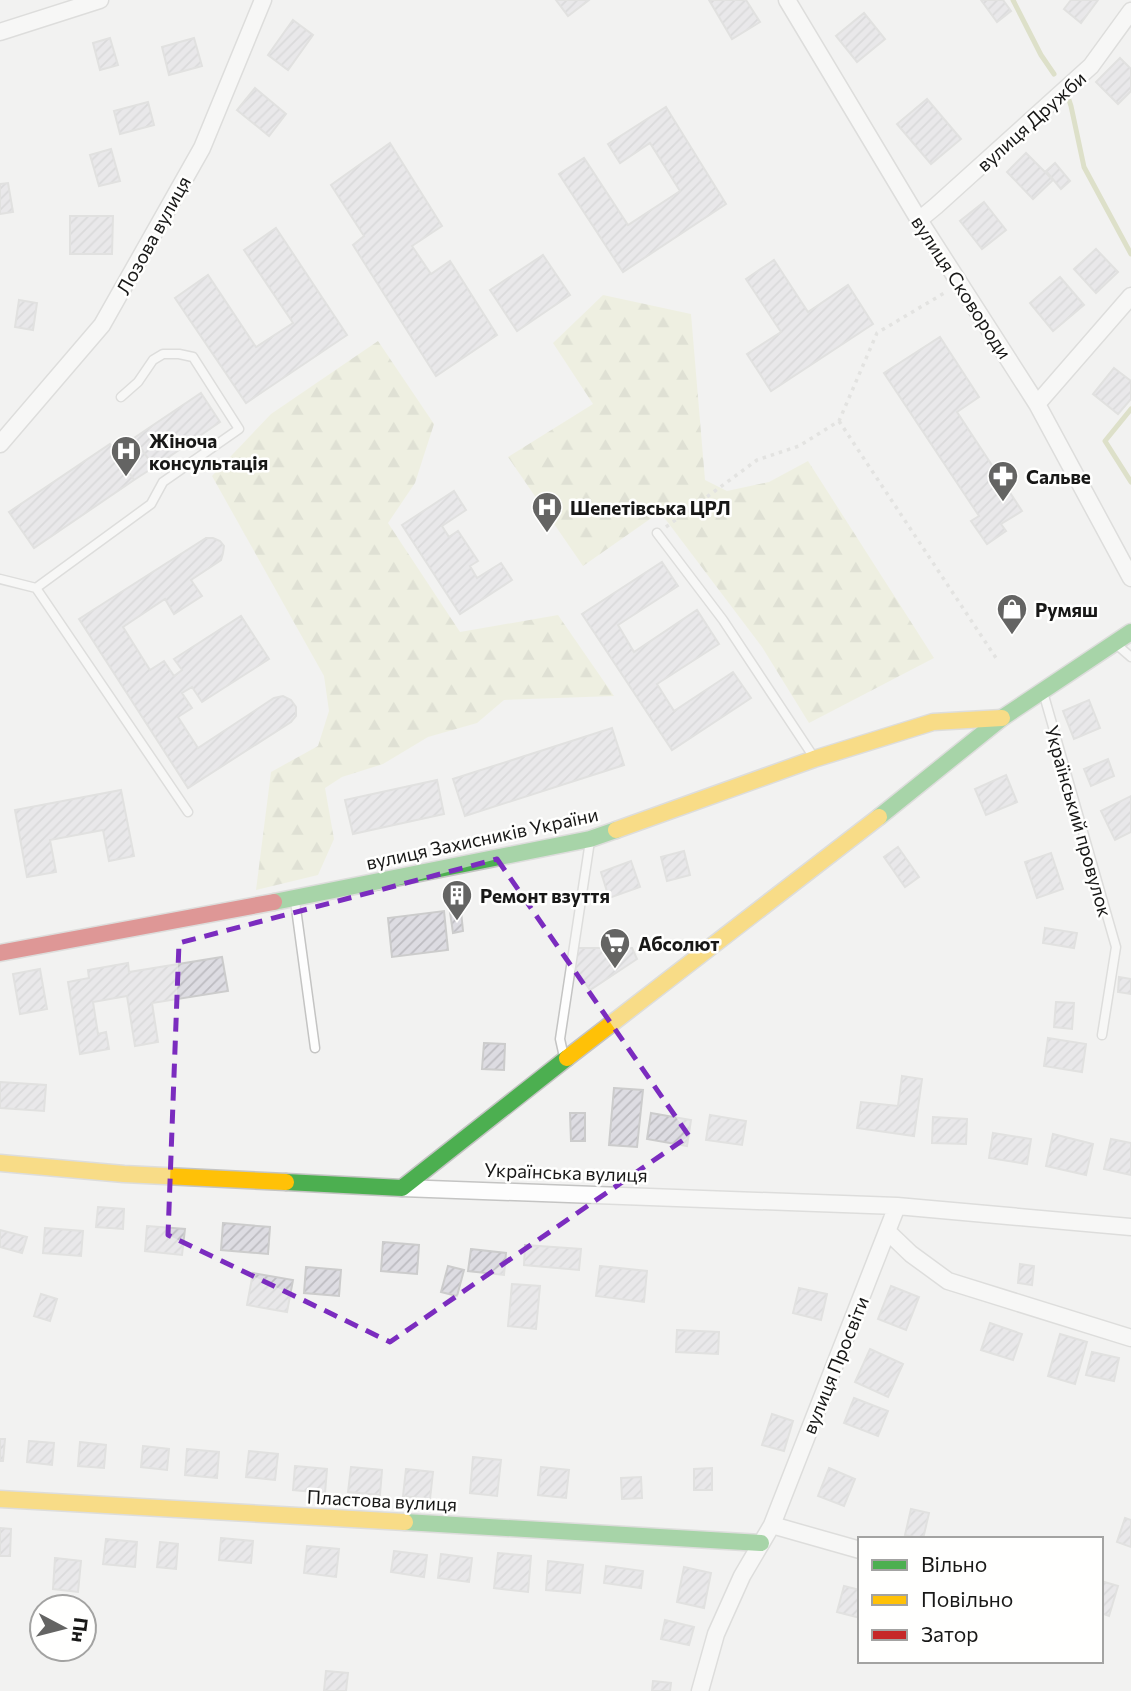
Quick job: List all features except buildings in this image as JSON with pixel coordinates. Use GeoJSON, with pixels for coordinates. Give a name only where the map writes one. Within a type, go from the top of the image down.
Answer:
{"type":"FeatureCollection","features":[{"type":"Feature","properties":{"kind":"street"},"geometry":{"type":"LineString","coordinates":[[0,32],[100,0]]}},
{"type":"Feature","properties":{"kind":"street","name":"Лозова вулиця"},"geometry":{"type":"LineString","coordinates":[[0,443],[102,325],[202,148],[263,0]]}},
{"type":"Feature","properties":{"kind":"street","name":"вулиця Сковороди"},"geometry":{"type":"LineString","coordinates":[[787,0],[919,220],[1037,404],[1131,578]]}},
{"type":"Feature","properties":{"kind":"street","name":"вулиця Дружби"},"geometry":{"type":"LineString","coordinates":[[919,220],[1091,66],[1131,11]]}},
{"type":"Feature","properties":{"kind":"street"},"geometry":{"type":"LineString","coordinates":[[1037,404],[1131,296]]}},
{"type":"Feature","properties":{"kind":"street"},"geometry":{"type":"LineString","coordinates":[[402,1188],[1002,718],[1131,632]]}},
{"type":"Feature","properties":{"kind":"street","name":"вулиця Захисників України"},"geometry":{"type":"LineString","coordinates":[[0,953],[590,839],[814,759],[933,722],[1002,718]]}},
{"type":"Feature","properties":{"kind":"street","name":"Українська вулиця"},"geometry":{"type":"LineString","coordinates":[[0,1163],[138,1174],[402,1188],[897,1206],[1131,1227]]}},
{"type":"Feature","properties":{"kind":"street","name":"вулиця Просвіти"},"geometry":{"type":"LineString","coordinates":[[700,1691],[716,1634],[742,1576],[772,1525],[897,1206]]}},
{"type":"Feature","properties":{"kind":"street"},"geometry":{"type":"LineString","coordinates":[[888,1232],[911,1254],[948,1281],[1131,1338]]}},
{"type":"Feature","properties":{"kind":"street","name":"Пластова вулиця"},"geometry":{"type":"LineString","coordinates":[[0,1499],[761,1543]]}},
{"type":"Feature","properties":{"kind":"street"},"geometry":{"type":"LineString","coordinates":[[772,1525],[858,1549]]}},
{"type":"Feature","properties":{"kind":"lane"},"geometry":{"type":"LineString","coordinates":[[36,588],[151,504],[163,482],[239,429],[192,357],[163,354],[153,360],[138,382],[121,397]]}},
{"type":"Feature","properties":{"kind":"lane"},"geometry":{"type":"LineString","coordinates":[[657,533],[723,620],[814,759]]}},
{"type":"Feature","properties":{"kind":"lane"},"geometry":{"type":"LineString","coordinates":[[0,579],[36,588],[188,811]]}},
{"type":"Feature","properties":{"kind":"lane"},"geometry":{"type":"LineString","coordinates":[[1114,642],[1131,657]]}},
{"type":"Feature","properties":{"kind":"lane","name":"Український провулок"},"geometry":{"type":"LineString","coordinates":[[1042,691],[1116,947],[1102,1035]]}},
{"type":"Feature","properties":{"kind":"lane"},"geometry":{"type":"LineString","coordinates":[[565,1059],[560,1039],[590,839]]}},
{"type":"Feature","properties":{"kind":"lane"},"geometry":{"type":"LineString","coordinates":[[294,898],[315,1048]]}},
{"type":"Feature","properties":{"kind":"path"},"geometry":{"type":"LineString","coordinates":[[657,533],[757,460],[799,446],[839,421],[877,333],[960,284]]}},
{"type":"Feature","properties":{"kind":"path"},"geometry":{"type":"LineString","coordinates":[[839,421],[998,661]]}},
{"type":"Feature","properties":{"kind":"highlighted area"},"geometry":{"type":"Polygon","coordinates":[[[497,859],[689,1136],[390,1342],[168,1235],[179,943],[497,859]]]}},
{"type":"Feature","properties":{"kind":"green space"},"geometry":{"type":"Polygon","coordinates":[[[603,295],[691,314],[705,480],[727,491],[769,482],[808,461],[934,658],[809,723],[762,647],[660,512],[583,566],[508,457],[593,404],[553,343],[603,295]]]}},
{"type":"Feature","properties":{"kind":"green space"},"geometry":{"type":"Polygon","coordinates":[[[378,341],[434,424],[415,483],[388,523],[460,632],[558,615],[614,696],[504,700],[477,723],[428,737],[383,764],[342,777],[325,788],[334,839],[318,875],[256,890],[271,772],[318,746],[329,711],[324,676],[212,476],[271,414],[378,341]]]}},
{"type":"Feature","properties":{"kind":"waterway"},"geometry":{"type":"LineString","coordinates":[[1013,0],[1041,55],[1054,74]]}},
{"type":"Feature","properties":{"kind":"waterway"},"geometry":{"type":"LineString","coordinates":[[1068,97],[1084,167],[1131,254]]}},
{"type":"Feature","properties":{"kind":"waterway"},"geometry":{"type":"LineString","coordinates":[[1131,409],[1105,441],[1131,482]]}},
{"type":"Feature","properties":{"kind":"traffic: fast"},"geometry":{"type":"LineString","coordinates":[[879,817],[1002,718],[1131,632]]}},
{"type":"Feature","properties":{"kind":"traffic: fast"},"geometry":{"type":"LineString","coordinates":[[274,902],[590,839],[616,830]]}},
{"type":"Feature","properties":{"kind":"traffic: fast"},"geometry":{"type":"LineString","coordinates":[[286,1182],[402,1188],[567,1058]]}},
{"type":"Feature","properties":{"kind":"traffic: fast"},"geometry":{"type":"LineString","coordinates":[[405,1522],[761,1543]]}},
{"type":"Feature","properties":{"kind":"traffic: slow"},"geometry":{"type":"LineString","coordinates":[[616,830],[814,759],[933,722],[1002,718]]}},
{"type":"Feature","properties":{"kind":"traffic: slow"},"geometry":{"type":"LineString","coordinates":[[567,1058],[879,817]]}},
{"type":"Feature","properties":{"kind":"traffic: slow"},"geometry":{"type":"LineString","coordinates":[[0,1163],[124,1174],[286,1182]]}},
{"type":"Feature","properties":{"kind":"traffic: slow"},"geometry":{"type":"LineString","coordinates":[[0,1499],[405,1522]]}},
{"type":"Feature","properties":{"kind":"traffic: jam"},"geometry":{"type":"LineString","coordinates":[[0,953],[274,902]]}},
{"type":"Feature","properties":{"kind":"place","name":"Жіноча консультація"},"geometry":{"type":"Point","coordinates":[126,478]}},
{"type":"Feature","properties":{"kind":"place","name":"Сальве"},"geometry":{"type":"Point","coordinates":[1003,503]}},
{"type":"Feature","properties":{"kind":"place","name":"Шепетівська ЦРЛ"},"geometry":{"type":"Point","coordinates":[547,534]}},
{"type":"Feature","properties":{"kind":"place","name":"Румяш"},"geometry":{"type":"Point","coordinates":[1012,636]}},
{"type":"Feature","properties":{"kind":"place","name":"Ремонт взуття"},"geometry":{"type":"Point","coordinates":[457,922]}},
{"type":"Feature","properties":{"kind":"place","name":"Абсолют"},"geometry":{"type":"Point","coordinates":[615,970]}}]}
